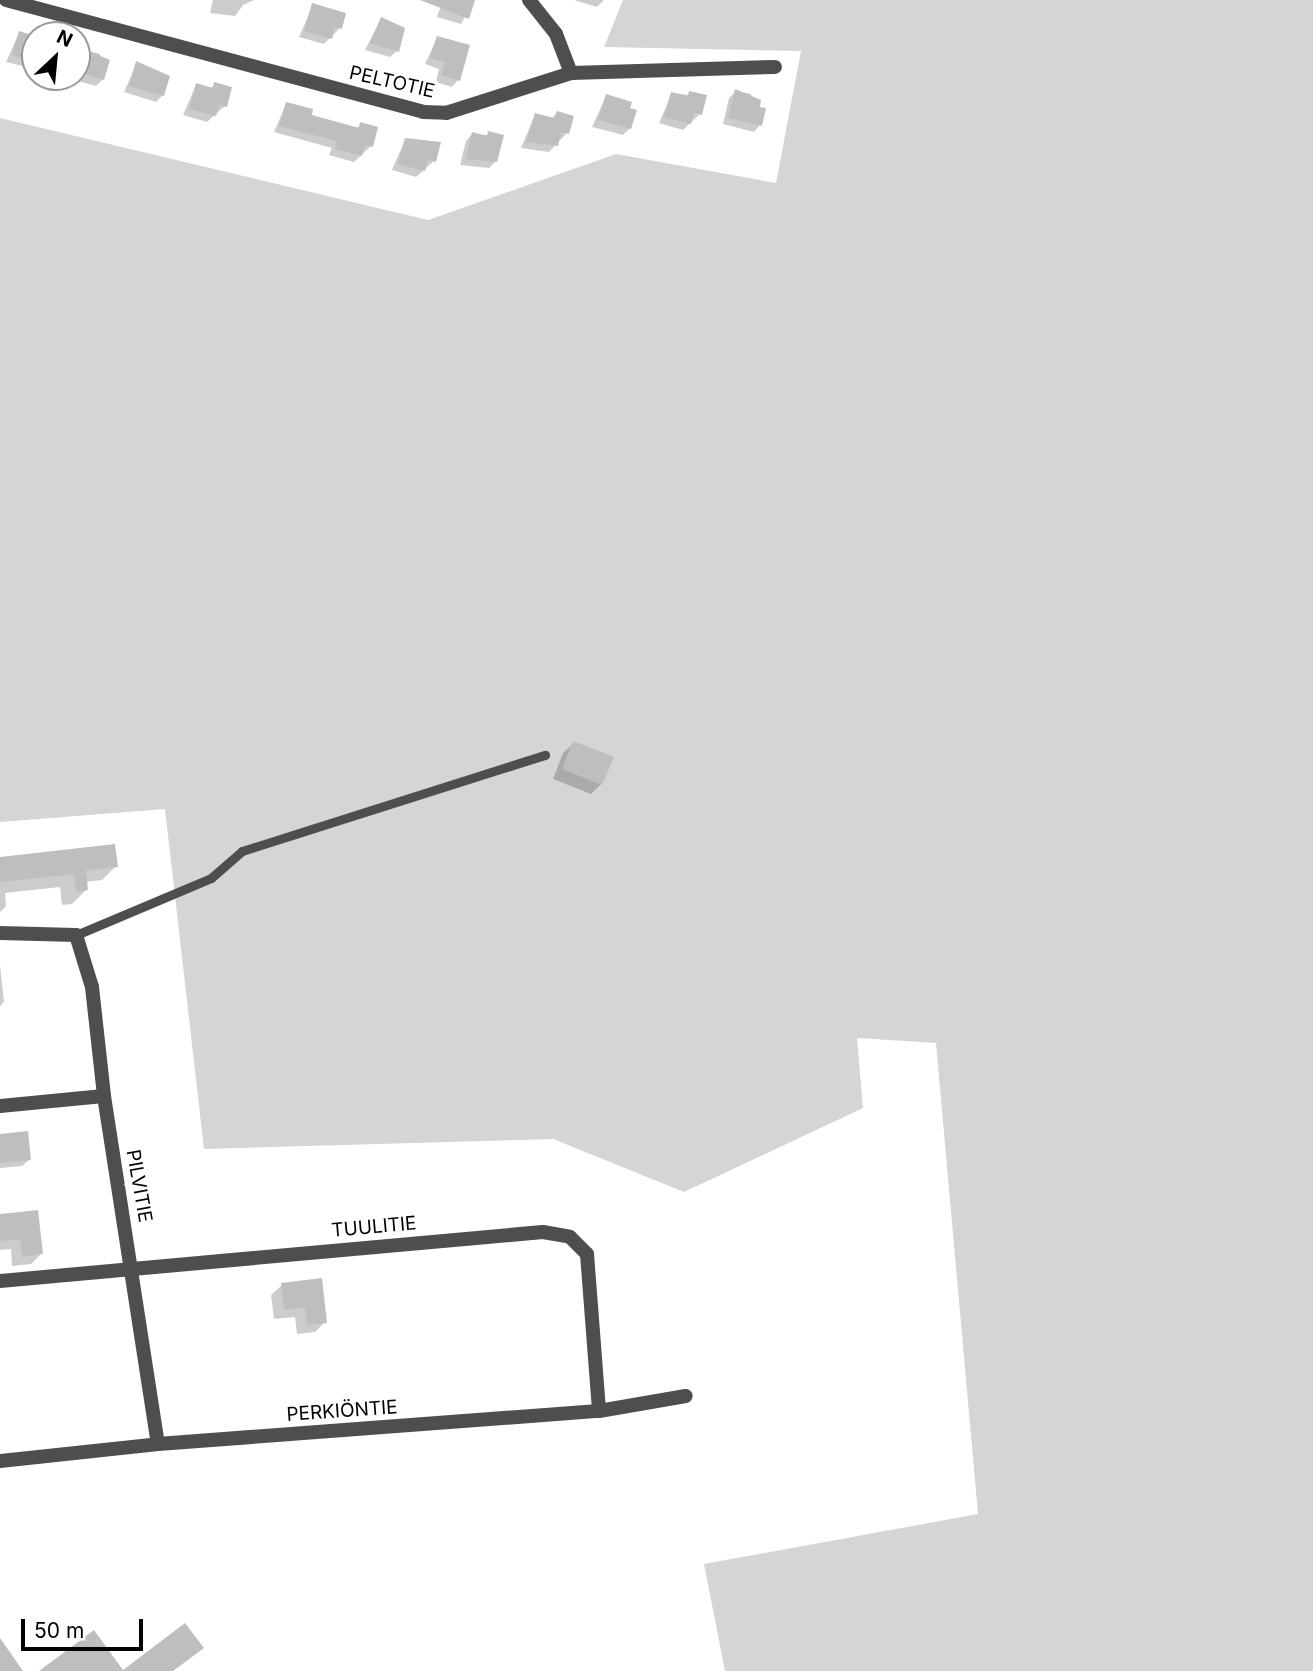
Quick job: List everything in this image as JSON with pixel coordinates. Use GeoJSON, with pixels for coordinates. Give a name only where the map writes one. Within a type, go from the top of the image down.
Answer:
{"type":"FeatureCollection","features":[{"type":"Feature","properties":{"kind":"street","name":"PELTOTIE"},"geometry":{"type":"LineString","coordinates":[[6,0],[423,112],[446,113],[571,74],[775,67]]}},
{"type":"Feature","properties":{"kind":"street"},"geometry":{"type":"LineString","coordinates":[[529,0],[556,34],[571,74]]}},
{"type":"Feature","properties":{"kind":"street"},"geometry":{"type":"LineString","coordinates":[[0,933],[76,935]]}},
{"type":"Feature","properties":{"kind":"street","name":"PILVITIE"},"geometry":{"type":"LineString","coordinates":[[76,935],[92,987],[104,1096],[134,1266],[158,1444]]}},
{"type":"Feature","properties":{"kind":"street"},"geometry":{"type":"LineString","coordinates":[[0,1107],[104,1096]]}},
{"type":"Feature","properties":{"kind":"street","name":"TUULITIE"},"geometry":{"type":"LineString","coordinates":[[0,1280],[134,1266],[543,1232],[570,1237],[587,1254],[599,1411]]}},
{"type":"Feature","properties":{"kind":"street","name":"PERKIÖNTIE"},"geometry":{"type":"LineString","coordinates":[[0,1461],[158,1444],[599,1411],[687,1396]]}},
{"type":"Feature","properties":{"kind":"lane"},"geometry":{"type":"LineString","coordinates":[[76,935],[211,878],[242,851],[545,755]]}},
{"type":"Feature","properties":{"kind":"shaded area"},"geometry":{"type":"Polygon","coordinates":[[[623,0],[1313,0],[1313,1671],[725,1671],[704,1564],[978,1514],[936,1043],[857,1038],[863,1108],[684,1192],[553,1139],[204,1149],[165,809],[0,822],[0,118],[428,220],[616,154],[776,183],[801,51],[604,47],[623,0]]]}},
{"type":"Feature","properties":{"kind":"building"},"geometry":{"type":"Polygon","coordinates":[[[420,0],[475,0],[469,19],[420,0]]]}},
{"type":"Feature","properties":{"kind":"building"},"geometry":{"type":"Polygon","coordinates":[[[312,3],[346,13],[342,29],[335,27],[332,39],[304,31],[312,3]]]}},
{"type":"Feature","properties":{"kind":"building"},"geometry":{"type":"Polygon","coordinates":[[[381,17],[405,28],[399,52],[370,43],[381,17]]]}},
{"type":"Feature","properties":{"kind":"building"},"geometry":{"type":"Polygon","coordinates":[[[19,31],[21,32],[21,58],[12,55],[19,31]]]}},
{"type":"Feature","properties":{"kind":"building"},"geometry":{"type":"Polygon","coordinates":[[[437,36],[470,45],[460,81],[441,75],[445,62],[430,58],[437,36]]]}},
{"type":"Feature","properties":{"kind":"building"},"geometry":{"type":"Polygon","coordinates":[[[91,52],[110,60],[104,80],[91,76],[91,52]]]}},
{"type":"Feature","properties":{"kind":"building"},"geometry":{"type":"Polygon","coordinates":[[[136,61],[170,76],[164,96],[129,86],[136,61]]]}},
{"type":"Feature","properties":{"kind":"building"},"geometry":{"type":"Polygon","coordinates":[[[214,82],[232,87],[227,107],[219,105],[216,116],[189,109],[196,83],[213,88],[214,82]]]}},
{"type":"Feature","properties":{"kind":"building"},"geometry":{"type":"Polygon","coordinates":[[[735,89],[761,100],[760,107],[766,108],[762,126],[728,118],[735,89]]]}},
{"type":"Feature","properties":{"kind":"building"},"geometry":{"type":"Polygon","coordinates":[[[689,91],[707,95],[702,115],[694,113],[691,124],[664,117],[671,92],[688,96],[689,91]]]}},
{"type":"Feature","properties":{"kind":"building"},"geometry":{"type":"Polygon","coordinates":[[[606,94],[632,102],[630,108],[637,110],[631,129],[598,120],[606,94]]]}},
{"type":"Feature","properties":{"kind":"building"},"geometry":{"type":"Polygon","coordinates":[[[286,102],[313,109],[312,115],[359,128],[360,122],[378,127],[373,147],[365,145],[362,156],[335,149],[337,141],[279,126],[286,102]]]}},
{"type":"Feature","properties":{"kind":"building"},"geometry":{"type":"Polygon","coordinates":[[[557,111],[574,116],[569,134],[561,132],[558,146],[526,142],[535,113],[554,118],[557,111]]]}},
{"type":"Feature","properties":{"kind":"building"},"geometry":{"type":"Polygon","coordinates":[[[488,131],[504,135],[497,162],[466,159],[472,132],[487,136],[488,131]]]}},
{"type":"Feature","properties":{"kind":"building"},"geometry":{"type":"Polygon","coordinates":[[[405,138],[441,142],[436,162],[428,160],[425,171],[398,164],[405,138]]]}},
{"type":"Feature","properties":{"kind":"building"},"geometry":{"type":"Polygon","coordinates":[[[573,741],[614,757],[602,785],[562,769],[573,741]]]}},
{"type":"Feature","properties":{"kind":"building"},"geometry":{"type":"Polygon","coordinates":[[[115,844],[118,867],[86,870],[88,890],[76,892],[74,874],[0,882],[0,857],[115,844]]]}},
{"type":"Feature","properties":{"kind":"building"},"geometry":{"type":"Polygon","coordinates":[[[28,1131],[31,1160],[0,1163],[0,1134],[28,1131]]]}},
{"type":"Feature","properties":{"kind":"building"},"geometry":{"type":"Polygon","coordinates":[[[38,1210],[43,1254],[22,1257],[20,1239],[0,1241],[0,1214],[38,1210]]]}},
{"type":"Feature","properties":{"kind":"building"},"geometry":{"type":"Polygon","coordinates":[[[322,1278],[327,1323],[307,1325],[305,1307],[284,1310],[281,1283],[322,1278]]]}},
{"type":"Feature","properties":{"kind":"building"},"geometry":{"type":"Polygon","coordinates":[[[185,1623],[204,1648],[173,1671],[39,1671],[94,1630],[123,1670],[185,1623]]]}},
{"type":"Feature","properties":{"kind":"building"},"geometry":{"type":"Polygon","coordinates":[[[0,1638],[23,1671],[0,1671],[0,1638]]]}}]}
